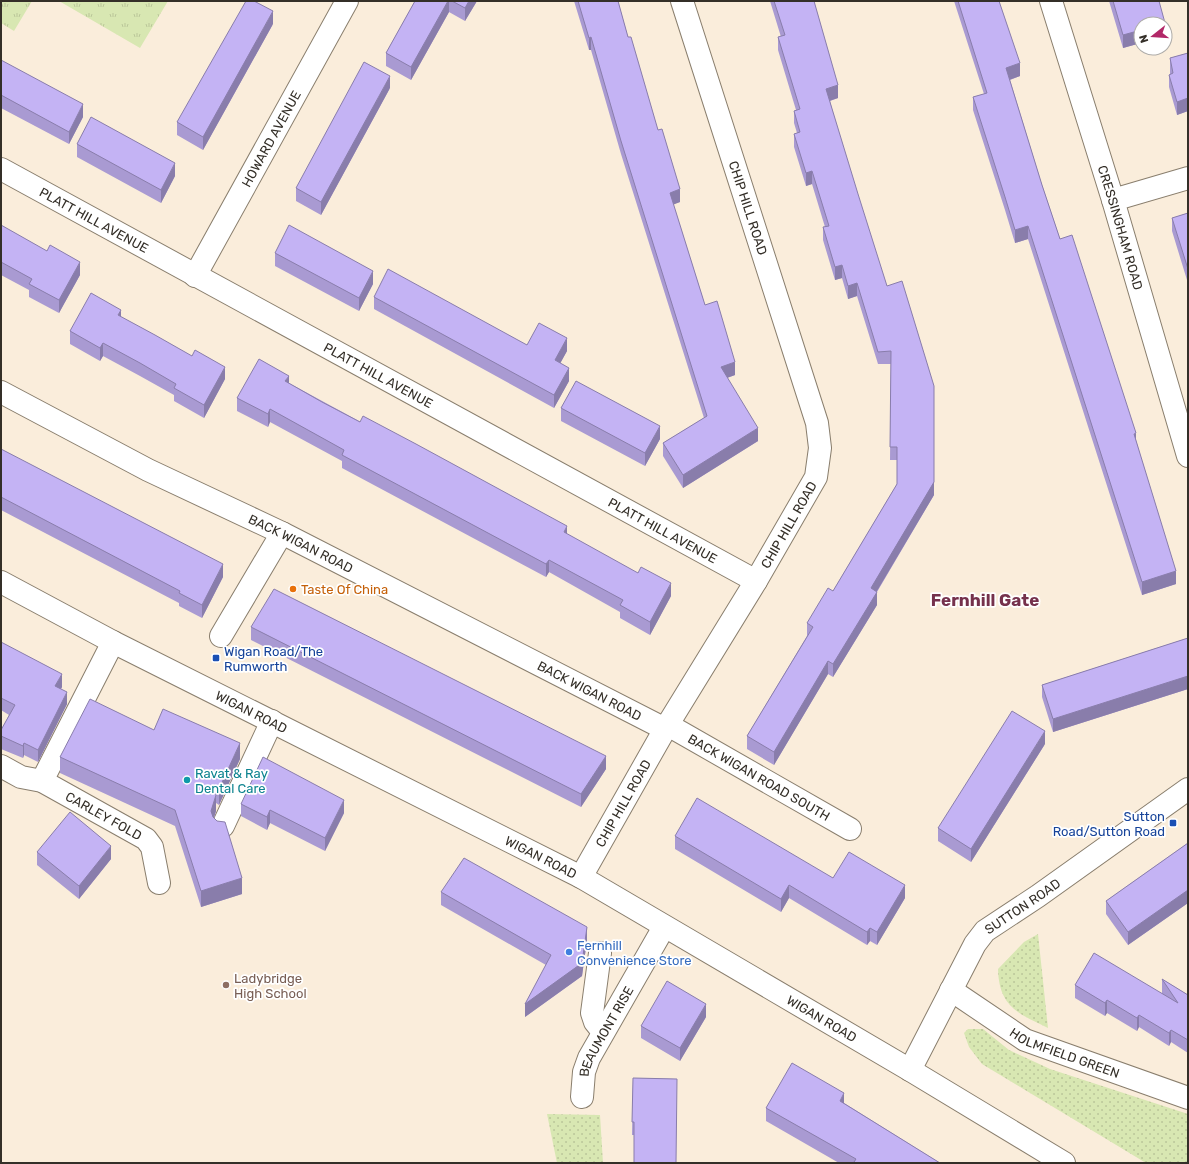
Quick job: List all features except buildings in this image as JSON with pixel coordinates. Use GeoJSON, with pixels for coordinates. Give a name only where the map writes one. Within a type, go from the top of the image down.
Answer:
{"type":"FeatureCollection","features":[{"type":"Feature","properties":{"kind":"street","name":"HOWARD AVENUE"},"geometry":{"type":"LineString","coordinates":[[195,276],[347,1]]}},
{"type":"Feature","properties":{"kind":"street","name":"CHIP HILL ROAD"},"geometry":{"type":"LineString","coordinates":[[581,877],[666,727],[756,581],[816,477],[820,448],[816,423],[682,1]]}},
{"type":"Feature","properties":{"kind":"street","name":"CRESSINGHAM ROAD"},"geometry":{"type":"LineString","coordinates":[[1051,1],[1113,200],[1188,456]]}},
{"type":"Feature","properties":{"kind":"street","name":"PLATT HILL AVENUE"},"geometry":{"type":"LineString","coordinates":[[1,169],[756,581]]}},
{"type":"Feature","properties":{"kind":"street"},"geometry":{"type":"LineString","coordinates":[[1113,200],[1188,178]]}},
{"type":"Feature","properties":{"kind":"street","name":"BACK WIGAN ROAD"},"geometry":{"type":"LineString","coordinates":[[1,392],[148,470],[282,534],[666,727]]}},
{"type":"Feature","properties":{"kind":"street"},"geometry":{"type":"LineString","coordinates":[[221,636],[282,534]]}},
{"type":"Feature","properties":{"kind":"street","name":"WIGAN ROAD"},"geometry":{"type":"LineString","coordinates":[[1,582],[113,642],[581,877],[910,1070],[1064,1163]]}},
{"type":"Feature","properties":{"kind":"street"},"geometry":{"type":"LineString","coordinates":[[42,781],[113,642]]}},
{"type":"Feature","properties":{"kind":"street"},"geometry":{"type":"LineString","coordinates":[[223,826],[272,721]]}},
{"type":"Feature","properties":{"kind":"street","name":"BACK WIGAN ROAD SOUTH"},"geometry":{"type":"LineString","coordinates":[[666,727],[850,829]]}},
{"type":"Feature","properties":{"kind":"street","name":"CARLEY FOLD"},"geometry":{"type":"LineString","coordinates":[[1,766],[21,776],[42,781],[146,839],[152,847],[159,883]]}},
{"type":"Feature","properties":{"kind":"street","name":"SUTTON ROAD"},"geometry":{"type":"LineString","coordinates":[[910,1070],[975,944],[985,931],[1038,896],[1188,789]]}},
{"type":"Feature","properties":{"kind":"street","name":"BEAUMONT RISE"},"geometry":{"type":"LineString","coordinates":[[582,1097],[584,1072],[589,1058],[664,927]]}},
{"type":"Feature","properties":{"kind":"street"},"geometry":{"type":"LineString","coordinates":[[600,953],[592,1013],[595,1022],[603,1032]]}},
{"type":"Feature","properties":{"kind":"street","name":"HOLMFIELD GREEN"},"geometry":{"type":"LineString","coordinates":[[951,990],[1025,1040],[1188,1098]]}},
{"type":"Feature","properties":{"kind":"green space"},"geometry":{"type":"Polygon","coordinates":[[[1,1],[32,1],[14,31],[1,23],[1,1]]]}},
{"type":"Feature","properties":{"kind":"green space"},"geometry":{"type":"Polygon","coordinates":[[[59,1],[168,1],[140,48],[59,1]]]}},
{"type":"Feature","properties":{"kind":"green space"},"geometry":{"type":"Polygon","coordinates":[[[1038,934],[1048,1028],[1027,1018],[1012,1007],[1006,1000],[999,982],[998,969],[1024,942],[1038,934]]]}},
{"type":"Feature","properties":{"kind":"green space"},"geometry":{"type":"Polygon","coordinates":[[[968,1029],[983,1029],[1009,1050],[1050,1069],[1188,1114],[1188,1163],[1146,1163],[982,1064],[969,1047],[964,1033],[968,1029]]]}},
{"type":"Feature","properties":{"kind":"green space"},"geometry":{"type":"Polygon","coordinates":[[[547,1114],[600,1115],[603,1163],[557,1163],[547,1114]]]}},
{"type":"Feature","properties":{"kind":"place","name":"Taste Of China"},"geometry":{"type":"Point","coordinates":[293,589]}},
{"type":"Feature","properties":{"kind":"place","name":"Wigan Road/The Rumworth"},"geometry":{"type":"Point","coordinates":[216,658]}},
{"type":"Feature","properties":{"kind":"place","name":"Ravat & Ray Dental Care"},"geometry":{"type":"Point","coordinates":[187,780]}},
{"type":"Feature","properties":{"kind":"place","name":"Sutton Road/Sutton Road"},"geometry":{"type":"Point","coordinates":[1173,823]}},
{"type":"Feature","properties":{"kind":"place","name":"Fernhill Convenience Store"},"geometry":{"type":"Point","coordinates":[569,952]}},
{"type":"Feature","properties":{"kind":"place","name":"Ladybridge High School"},"geometry":{"type":"Point","coordinates":[226,985]}},
{"type":"Feature","properties":{"kind":"district","name":"Fernhill Gate"},"geometry":{"type":"Point","coordinates":[985,600]}}]}
